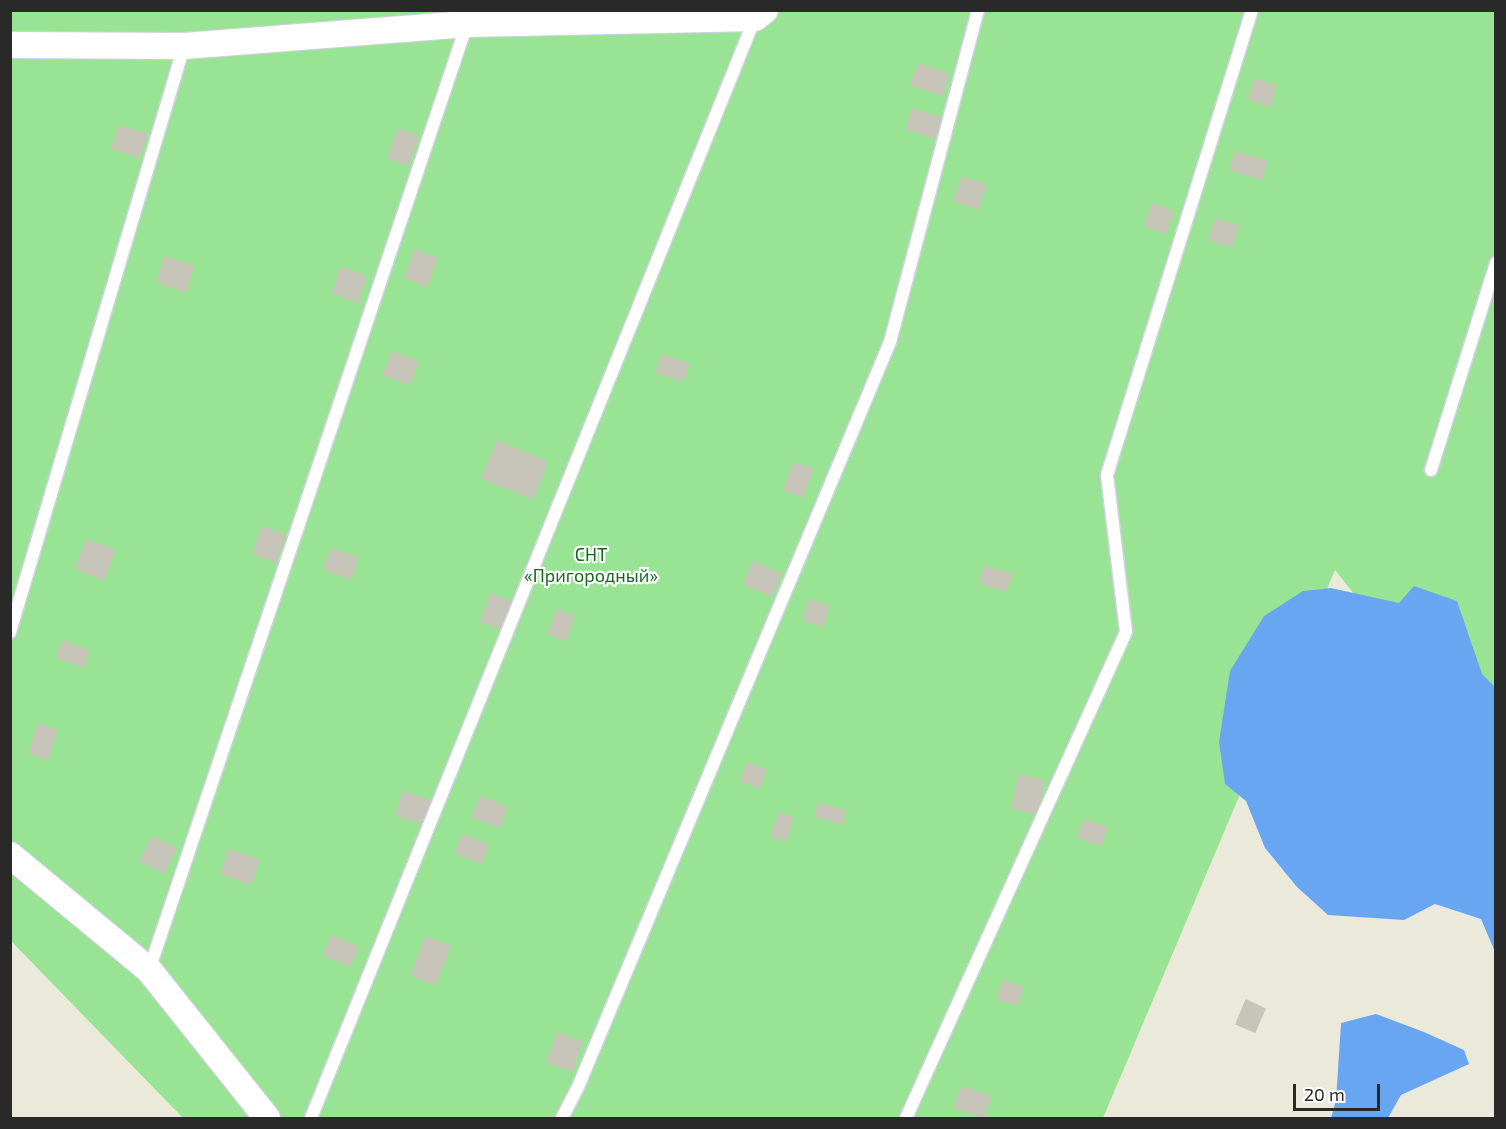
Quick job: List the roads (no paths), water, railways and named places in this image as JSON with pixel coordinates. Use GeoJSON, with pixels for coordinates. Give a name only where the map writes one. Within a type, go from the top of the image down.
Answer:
{"type":"FeatureCollection","features":[{"type":"Feature","properties":{"kind":"street"},"geometry":{"type":"LineString","coordinates":[[10,45],[184,46],[467,24],[760,14]]}},
{"type":"Feature","properties":{"kind":"street"},"geometry":{"type":"LineString","coordinates":[[10,855],[149,970],[267,1119]]}},
{"type":"Feature","properties":{"kind":"lane"},"geometry":{"type":"LineString","coordinates":[[561,1119],[578,1087],[890,342],[978,10]]}},
{"type":"Feature","properties":{"kind":"lane"},"geometry":{"type":"LineString","coordinates":[[906,1119],[1126,632],[1107,475],[1252,10]]}},
{"type":"Feature","properties":{"kind":"lane"},"geometry":{"type":"LineString","coordinates":[[311,1119],[760,14]]}},
{"type":"Feature","properties":{"kind":"lane"},"geometry":{"type":"LineString","coordinates":[[149,970],[467,24]]}},
{"type":"Feature","properties":{"kind":"lane"},"geometry":{"type":"LineString","coordinates":[[10,632],[184,46]]}},
{"type":"Feature","properties":{"kind":"lane"},"geometry":{"type":"LineString","coordinates":[[1431,470],[1496,263]]}},
{"type":"Feature","properties":{"kind":"water"},"geometry":{"type":"Polygon","coordinates":[[[1414,586],[1457,601],[1482,674],[1495,687],[1495,952],[1481,919],[1435,904],[1404,920],[1328,915],[1297,887],[1265,848],[1246,801],[1225,784],[1219,742],[1230,671],[1264,616],[1303,591],[1331,588],[1399,603],[1414,586]]]}},
{"type":"Feature","properties":{"kind":"water"},"geometry":{"type":"Polygon","coordinates":[[[1376,1014],[1464,1050],[1469,1064],[1401,1095],[1388,1118],[1331,1118],[1336,1100],[1341,1023],[1376,1014]]]}},
{"type":"Feature","properties":{"kind":"park label","name":"СНТ «Пригородный»"},"geometry":{"type":"Point","coordinates":[591,565]}}]}
